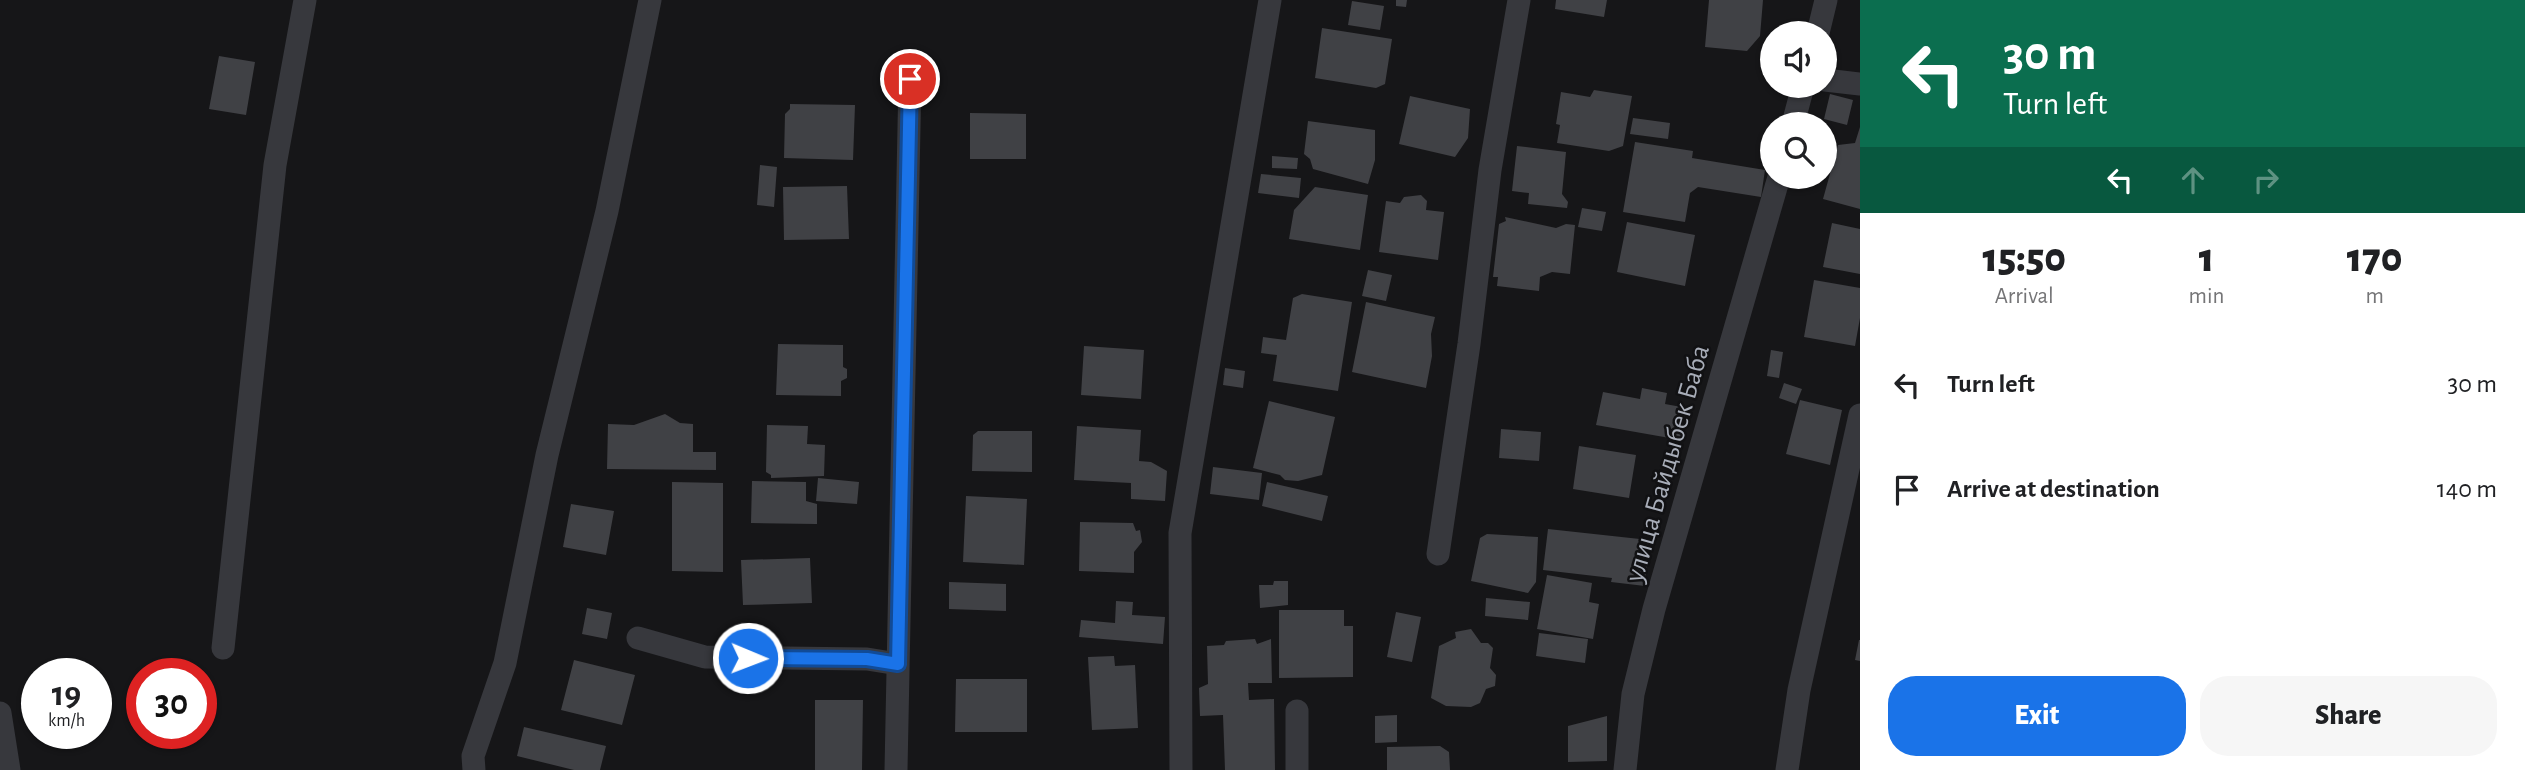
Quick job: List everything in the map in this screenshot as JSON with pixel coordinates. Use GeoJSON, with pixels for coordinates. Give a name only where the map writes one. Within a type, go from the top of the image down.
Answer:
{"type":"FeatureCollection","features":[{"type":"Feature","properties":{"kind":"street"},"geometry":{"type":"LineString","coordinates":[[223,648],[275,165],[305,0]]}},
{"type":"Feature","properties":{"kind":"street"},"geometry":{"type":"LineString","coordinates":[[474,770],[474,756],[505,663],[547,455],[607,211],[650,0]]}},
{"type":"Feature","properties":{"kind":"street"},"geometry":{"type":"LineString","coordinates":[[1181,770],[1180,533],[1270,0]]}},
{"type":"Feature","properties":{"kind":"street"},"geometry":{"type":"LineString","coordinates":[[1437,554],[1469,344],[1490,170],[1519,0]]}},
{"type":"Feature","properties":{"kind":"street"},"geometry":{"type":"LineString","coordinates":[[1821,21],[1826,0]]}},
{"type":"Feature","properties":{"kind":"street"},"geometry":{"type":"LineString","coordinates":[[896,770],[910,79]]}},
{"type":"Feature","properties":{"kind":"street"},"geometry":{"type":"LineString","coordinates":[[1837,81],[1860,84]]}},
{"type":"Feature","properties":{"kind":"street","name":"улица Байдыбек Баба"},"geometry":{"type":"LineString","coordinates":[[1625,770],[1633,694],[1654,609],[1776,189]]}},
{"type":"Feature","properties":{"kind":"street"},"geometry":{"type":"LineString","coordinates":[[1787,770],[1799,690],[1860,415]]}},
{"type":"Feature","properties":{"kind":"street"},"geometry":{"type":"LineString","coordinates":[[638,638],[705,657],[867,659],[898,664]]}},
{"type":"Feature","properties":{"kind":"street"},"geometry":{"type":"LineString","coordinates":[[1297,712],[1297,770]]}},
{"type":"Feature","properties":{"kind":"street"},"geometry":{"type":"LineString","coordinates":[[0,713],[9,770]]}},
{"type":"Feature","properties":{"kind":"building"},"geometry":{"type":"Polygon","coordinates":[[[1396,0],[1407,0],[1406,7],[1396,6],[1396,0]]]}},
{"type":"Feature","properties":{"kind":"building"},"geometry":{"type":"Polygon","coordinates":[[[1556,0],[1607,0],[1604,17],[1555,9],[1556,0]]]}},
{"type":"Feature","properties":{"kind":"building"},"geometry":{"type":"Polygon","coordinates":[[[1709,0],[1763,0],[1760,36],[1747,51],[1705,47],[1709,0]]]}},
{"type":"Feature","properties":{"kind":"building"},"geometry":{"type":"Polygon","coordinates":[[[1352,1],[1384,6],[1380,30],[1348,25],[1352,1]]]}},
{"type":"Feature","properties":{"kind":"building"},"geometry":{"type":"Polygon","coordinates":[[[1322,28],[1392,39],[1385,84],[1376,88],[1315,78],[1322,28]]]}},
{"type":"Feature","properties":{"kind":"building"},"geometry":{"type":"Polygon","coordinates":[[[219,56],[255,62],[246,115],[209,109],[219,56]]]}},
{"type":"Feature","properties":{"kind":"building"},"geometry":{"type":"Polygon","coordinates":[[[1594,90],[1632,96],[1623,146],[1609,151],[1557,143],[1560,125],[1556,124],[1561,92],[1590,97],[1594,90]]]}},
{"type":"Feature","properties":{"kind":"building"},"geometry":{"type":"Polygon","coordinates":[[[1410,96],[1470,109],[1468,138],[1455,157],[1399,144],[1410,96]]]}},
{"type":"Feature","properties":{"kind":"building"},"geometry":{"type":"Polygon","coordinates":[[[1837,96],[1853,100],[1847,125],[1837,122],[1837,112],[1826,112],[1829,98],[1837,96]]]}},
{"type":"Feature","properties":{"kind":"building"},"geometry":{"type":"Polygon","coordinates":[[[790,104],[855,105],[853,160],[784,158],[785,114],[790,109],[790,104]]]}},
{"type":"Feature","properties":{"kind":"building"},"geometry":{"type":"Polygon","coordinates":[[[970,113],[1026,114],[1026,159],[970,159],[970,113]]]}},
{"type":"Feature","properties":{"kind":"building"},"geometry":{"type":"Polygon","coordinates":[[[1633,118],[1670,123],[1668,139],[1630,134],[1633,118]]]}},
{"type":"Feature","properties":{"kind":"building"},"geometry":{"type":"Polygon","coordinates":[[[1308,121],[1375,130],[1375,160],[1368,184],[1313,169],[1310,159],[1304,154],[1308,121]]]}},
{"type":"Feature","properties":{"kind":"building"},"geometry":{"type":"Polygon","coordinates":[[[1860,127],[1860,209],[1823,199],[1826,189],[1837,189],[1838,145],[1855,143],[1860,127]]]}},
{"type":"Feature","properties":{"kind":"building"},"geometry":{"type":"Polygon","coordinates":[[[1635,142],[1693,151],[1692,158],[1760,169],[1761,197],[1698,187],[1690,193],[1685,222],[1623,212],[1635,142]]]}},
{"type":"Feature","properties":{"kind":"building"},"geometry":{"type":"Polygon","coordinates":[[[1517,146],[1566,152],[1562,194],[1568,202],[1567,208],[1528,204],[1529,193],[1512,191],[1517,146]]]}},
{"type":"Feature","properties":{"kind":"building"},"geometry":{"type":"Polygon","coordinates":[[[1272,156],[1298,158],[1297,169],[1272,168],[1272,156]]]}},
{"type":"Feature","properties":{"kind":"building"},"geometry":{"type":"Polygon","coordinates":[[[760,165],[777,167],[774,207],[757,205],[760,165]]]}},
{"type":"Feature","properties":{"kind":"building"},"geometry":{"type":"Polygon","coordinates":[[[1261,174],[1301,178],[1299,198],[1258,193],[1261,174]]]}},
{"type":"Feature","properties":{"kind":"building"},"geometry":{"type":"Polygon","coordinates":[[[847,186],[849,239],[784,240],[783,187],[847,186]]]}},
{"type":"Feature","properties":{"kind":"building"},"geometry":{"type":"Polygon","coordinates":[[[1315,187],[1368,195],[1360,250],[1289,239],[1294,210],[1315,187]]]}},
{"type":"Feature","properties":{"kind":"building"},"geometry":{"type":"Polygon","coordinates":[[[1421,195],[1427,201],[1426,210],[1444,212],[1438,260],[1379,252],[1386,201],[1400,203],[1404,197],[1421,195]]]}},
{"type":"Feature","properties":{"kind":"building"},"geometry":{"type":"Polygon","coordinates":[[[1582,208],[1606,212],[1602,231],[1578,227],[1582,208]]]}},
{"type":"Feature","properties":{"kind":"building"},"geometry":{"type":"Polygon","coordinates":[[[1505,217],[1556,228],[1566,224],[1575,225],[1570,274],[1552,272],[1540,277],[1539,291],[1497,286],[1498,277],[1493,277],[1499,224],[1506,221],[1505,217]]]}},
{"type":"Feature","properties":{"kind":"building"},"geometry":{"type":"Polygon","coordinates":[[[1627,222],[1695,235],[1685,286],[1617,272],[1627,222]]]}},
{"type":"Feature","properties":{"kind":"building"},"geometry":{"type":"Polygon","coordinates":[[[1832,223],[1860,229],[1860,274],[1823,267],[1832,223]]]}},
{"type":"Feature","properties":{"kind":"building"},"geometry":{"type":"Polygon","coordinates":[[[1368,270],[1392,275],[1386,301],[1362,296],[1368,270]]]}},
{"type":"Feature","properties":{"kind":"building"},"geometry":{"type":"Polygon","coordinates":[[[1814,280],[1860,288],[1860,318],[1855,346],[1804,337],[1814,280]]]}},
{"type":"Feature","properties":{"kind":"building"},"geometry":{"type":"Polygon","coordinates":[[[1302,294],[1352,302],[1338,391],[1273,381],[1277,355],[1261,353],[1263,337],[1286,340],[1293,298],[1302,294]]]}},
{"type":"Feature","properties":{"kind":"building"},"geometry":{"type":"Polygon","coordinates":[[[1366,302],[1435,317],[1426,388],[1352,372],[1366,302]]]}},
{"type":"Feature","properties":{"kind":"building"},"geometry":{"type":"Polygon","coordinates":[[[778,344],[843,345],[843,367],[847,369],[847,378],[841,381],[841,396],[776,395],[778,344]]]}},
{"type":"Feature","properties":{"kind":"building"},"geometry":{"type":"Polygon","coordinates":[[[1084,346],[1144,350],[1141,399],[1081,395],[1084,346]]]}},
{"type":"Feature","properties":{"kind":"building"},"geometry":{"type":"Polygon","coordinates":[[[1771,350],[1783,352],[1779,378],[1767,376],[1771,350]]]}},
{"type":"Feature","properties":{"kind":"building"},"geometry":{"type":"Polygon","coordinates":[[[1225,368],[1245,371],[1243,388],[1223,385],[1225,368]]]}},
{"type":"Feature","properties":{"kind":"building"},"geometry":{"type":"Polygon","coordinates":[[[1784,383],[1802,389],[1796,404],[1779,398],[1784,383]]]}},
{"type":"Feature","properties":{"kind":"building"},"geometry":{"type":"Polygon","coordinates":[[[1642,388],[1667,393],[1665,404],[1687,408],[1681,440],[1596,425],[1603,392],[1640,399],[1642,388]]]}},
{"type":"Feature","properties":{"kind":"building"},"geometry":{"type":"Polygon","coordinates":[[[1800,400],[1842,410],[1830,465],[1786,454],[1800,400]]]}},
{"type":"Feature","properties":{"kind":"building"},"geometry":{"type":"Polygon","coordinates":[[[1269,401],[1335,417],[1322,475],[1298,481],[1285,480],[1280,475],[1253,468],[1269,401]]]}},
{"type":"Feature","properties":{"kind":"building"},"geometry":{"type":"Polygon","coordinates":[[[665,414],[680,423],[693,424],[693,452],[716,452],[716,470],[607,469],[608,424],[634,425],[665,414]]]}},
{"type":"Feature","properties":{"kind":"building"},"geometry":{"type":"Polygon","coordinates":[[[767,425],[808,426],[807,444],[825,445],[824,476],[771,478],[766,472],[767,425]]]}},
{"type":"Feature","properties":{"kind":"building"},"geometry":{"type":"Polygon","coordinates":[[[1077,426],[1141,430],[1139,461],[1151,462],[1167,471],[1165,501],[1131,499],[1131,483],[1074,480],[1077,426]]]}},
{"type":"Feature","properties":{"kind":"building"},"geometry":{"type":"Polygon","coordinates":[[[1501,429],[1541,432],[1539,461],[1499,458],[1501,429]]]}},
{"type":"Feature","properties":{"kind":"building"},"geometry":{"type":"Polygon","coordinates":[[[978,431],[1032,431],[1032,472],[972,471],[973,435],[978,431]]]}},
{"type":"Feature","properties":{"kind":"building"},"geometry":{"type":"Polygon","coordinates":[[[1579,446],[1636,455],[1629,498],[1573,489],[1579,446]]]}},
{"type":"Feature","properties":{"kind":"building"},"geometry":{"type":"Polygon","coordinates":[[[1213,467],[1262,473],[1259,500],[1210,494],[1213,467]]]}},
{"type":"Feature","properties":{"kind":"building"},"geometry":{"type":"Polygon","coordinates":[[[818,478],[859,482],[857,504],[816,501],[818,478]]]}},
{"type":"Feature","properties":{"kind":"building"},"geometry":{"type":"Polygon","coordinates":[[[752,481],[806,482],[806,501],[817,504],[817,524],[751,523],[752,481]]]}},
{"type":"Feature","properties":{"kind":"building"},"geometry":{"type":"Polygon","coordinates":[[[672,482],[723,483],[723,572],[672,571],[672,482]]]}},
{"type":"Feature","properties":{"kind":"building"},"geometry":{"type":"Polygon","coordinates":[[[1267,482],[1328,496],[1322,521],[1262,506],[1267,482]]]}},
{"type":"Feature","properties":{"kind":"building"},"geometry":{"type":"Polygon","coordinates":[[[966,496],[1027,499],[1024,565],[963,562],[966,496]]]}},
{"type":"Feature","properties":{"kind":"building"},"geometry":{"type":"Polygon","coordinates":[[[571,504],[614,511],[606,555],[563,547],[571,504]]]}},
{"type":"Feature","properties":{"kind":"building"},"geometry":{"type":"Polygon","coordinates":[[[1080,522],[1133,523],[1136,531],[1140,530],[1142,542],[1134,552],[1134,573],[1079,571],[1080,522]]]}},
{"type":"Feature","properties":{"kind":"building"},"geometry":{"type":"Polygon","coordinates":[[[1548,529],[1649,540],[1645,586],[1611,582],[1612,578],[1543,570],[1548,529]]]}},
{"type":"Feature","properties":{"kind":"building"},"geometry":{"type":"Polygon","coordinates":[[[1487,534],[1538,537],[1536,582],[1528,593],[1471,581],[1480,538],[1487,534]]]}},
{"type":"Feature","properties":{"kind":"building"},"geometry":{"type":"Polygon","coordinates":[[[810,558],[812,603],[743,605],[741,560],[810,558]]]}},
{"type":"Feature","properties":{"kind":"building"},"geometry":{"type":"Polygon","coordinates":[[[1547,575],[1592,583],[1589,602],[1599,604],[1593,639],[1537,629],[1547,575]]]}},
{"type":"Feature","properties":{"kind":"building"},"geometry":{"type":"Polygon","coordinates":[[[1274,581],[1288,581],[1288,605],[1260,608],[1259,585],[1273,585],[1274,581]]]}},
{"type":"Feature","properties":{"kind":"building"},"geometry":{"type":"Polygon","coordinates":[[[949,582],[1006,584],[1006,611],[949,609],[949,582]]]}},
{"type":"Feature","properties":{"kind":"building"},"geometry":{"type":"Polygon","coordinates":[[[1486,598],[1530,602],[1528,620],[1485,616],[1486,598]]]}},
{"type":"Feature","properties":{"kind":"building"},"geometry":{"type":"Polygon","coordinates":[[[1116,601],[1133,602],[1132,615],[1165,617],[1163,644],[1079,637],[1081,620],[1115,623],[1116,601]]]}},
{"type":"Feature","properties":{"kind":"building"},"geometry":{"type":"Polygon","coordinates":[[[587,608],[612,613],[607,639],[582,634],[587,608]]]}},
{"type":"Feature","properties":{"kind":"building"},"geometry":{"type":"Polygon","coordinates":[[[1279,610],[1344,610],[1344,626],[1353,626],[1353,677],[1279,678],[1279,610]]]}},
{"type":"Feature","properties":{"kind":"building"},"geometry":{"type":"Polygon","coordinates":[[[1396,612],[1421,617],[1412,662],[1387,657],[1396,612]]]}},
{"type":"Feature","properties":{"kind":"building"},"geometry":{"type":"Polygon","coordinates":[[[1471,629],[1481,643],[1488,643],[1493,648],[1490,668],[1496,675],[1495,686],[1486,689],[1480,703],[1471,707],[1446,706],[1431,698],[1439,646],[1456,638],[1455,632],[1471,629]]]}},
{"type":"Feature","properties":{"kind":"building"},"geometry":{"type":"Polygon","coordinates":[[[1539,633],[1588,639],[1585,663],[1536,656],[1539,633]]]}},
{"type":"Feature","properties":{"kind":"building"},"geometry":{"type":"Polygon","coordinates":[[[1255,639],[1257,644],[1271,639],[1272,683],[1248,683],[1249,700],[1274,699],[1275,770],[1225,770],[1223,715],[1200,716],[1199,688],[1208,684],[1207,646],[1224,645],[1226,641],[1255,639]]]}},
{"type":"Feature","properties":{"kind":"building"},"geometry":{"type":"Polygon","coordinates":[[[1860,640],[1860,661],[1855,660],[1860,640]]]}},
{"type":"Feature","properties":{"kind":"building"},"geometry":{"type":"Polygon","coordinates":[[[1114,656],[1115,666],[1135,665],[1138,728],[1092,730],[1088,657],[1114,656]]]}},
{"type":"Feature","properties":{"kind":"building"},"geometry":{"type":"Polygon","coordinates":[[[574,660],[635,675],[622,725],[561,710],[574,660]]]}},
{"type":"Feature","properties":{"kind":"building"},"geometry":{"type":"Polygon","coordinates":[[[956,679],[1027,679],[1027,732],[955,732],[956,679]]]}},
{"type":"Feature","properties":{"kind":"building"},"geometry":{"type":"Polygon","coordinates":[[[815,700],[863,700],[862,770],[815,770],[815,700]]]}},
{"type":"Feature","properties":{"kind":"building"},"geometry":{"type":"Polygon","coordinates":[[[1397,715],[1397,742],[1375,743],[1375,716],[1397,715]]]}},
{"type":"Feature","properties":{"kind":"building"},"geometry":{"type":"Polygon","coordinates":[[[1607,716],[1607,761],[1568,762],[1568,726],[1607,716]]]}},
{"type":"Feature","properties":{"kind":"building"},"geometry":{"type":"Polygon","coordinates":[[[524,727],[606,746],[600,770],[574,770],[517,756],[524,727]]]}},
{"type":"Feature","properties":{"kind":"building"},"geometry":{"type":"Polygon","coordinates":[[[1440,746],[1449,752],[1450,770],[1387,770],[1387,747],[1440,746]]]}},
{"type":"Feature","properties":{"kind":"route"},"geometry":{"type":"LineString","coordinates":[[748,658],[867,659],[898,664],[910,79]]}}]}
